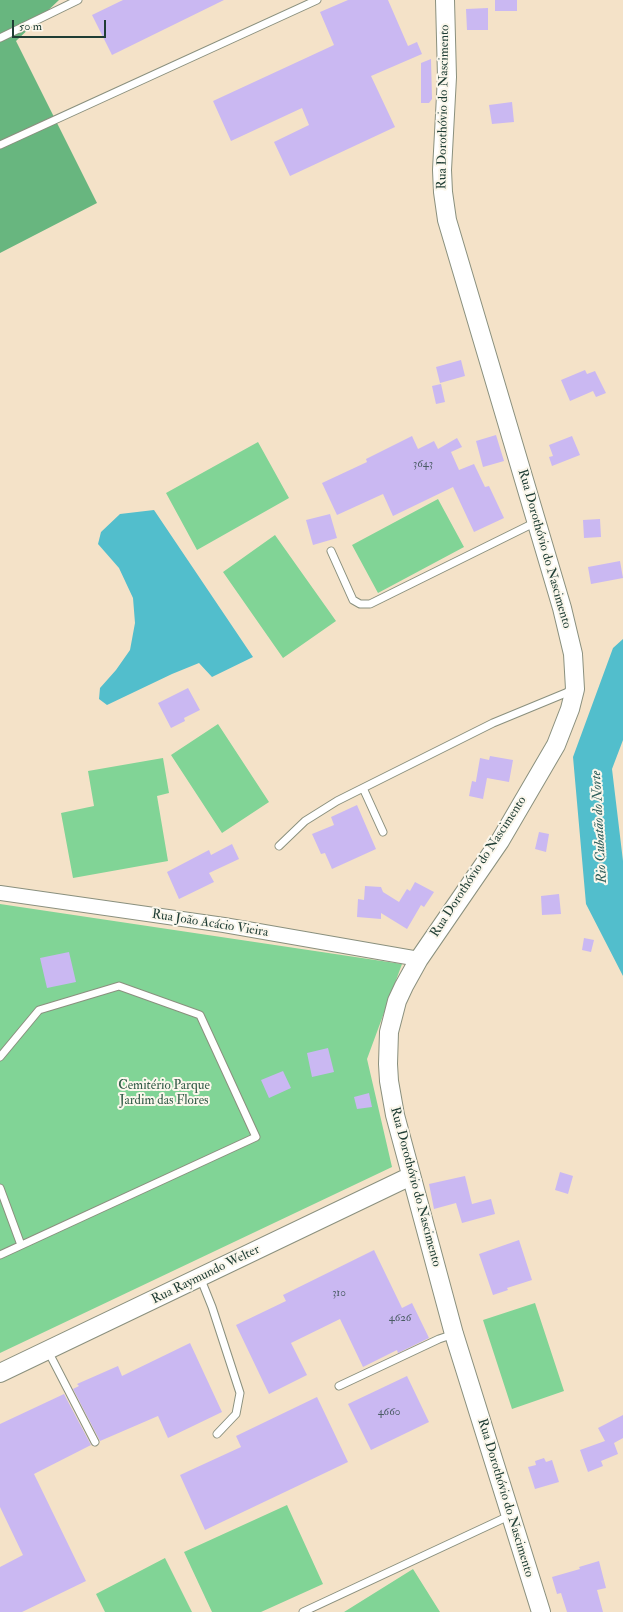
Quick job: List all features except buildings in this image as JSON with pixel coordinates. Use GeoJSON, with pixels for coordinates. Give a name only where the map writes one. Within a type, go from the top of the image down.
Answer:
{"type":"FeatureCollection","features":[{"type":"Feature","properties":{"kind":"street","name":"Rua Dorothóvio do Nascimento"},"geometry":{"type":"LineString","coordinates":[[445,0],[447,77],[442,170],[447,220],[569,634],[573,654],[575,689],[570,709],[556,745],[500,841],[419,959],[397,1001],[389,1032],[388,1046],[392,1096],[411,1176],[454,1334],[541,1612]]}},
{"type":"Feature","properties":{"kind":"street","name":"Rua João Acácio Vieira"},"geometry":{"type":"LineString","coordinates":[[0,893],[224,925],[419,959]]}},
{"type":"Feature","properties":{"kind":"street","name":"Rua Raymundo Welter"},"geometry":{"type":"LineString","coordinates":[[0,1373],[411,1176]]}},
{"type":"Feature","properties":{"kind":"lane"},"geometry":{"type":"LineString","coordinates":[[0,38],[78,0]]}},
{"type":"Feature","properties":{"kind":"lane"},"geometry":{"type":"LineString","coordinates":[[0,145],[317,0]]}},
{"type":"Feature","properties":{"kind":"lane"},"geometry":{"type":"LineString","coordinates":[[331,551],[353,600],[360,604],[370,604],[536,522]]}},
{"type":"Feature","properties":{"kind":"lane"},"geometry":{"type":"LineString","coordinates":[[279,846],[304,821],[337,801],[493,723],[575,689]]}},
{"type":"Feature","properties":{"kind":"lane"},"geometry":{"type":"LineString","coordinates":[[363,788],[382,832]]}},
{"type":"Feature","properties":{"kind":"lane"},"geometry":{"type":"LineString","coordinates":[[0,1057],[39,1010],[119,986],[200,1015],[256,1138],[0,1255]]}},
{"type":"Feature","properties":{"kind":"lane"},"geometry":{"type":"LineString","coordinates":[[0,1188],[21,1245]]}},
{"type":"Feature","properties":{"kind":"lane"},"geometry":{"type":"LineString","coordinates":[[200,1277],[212,1307],[240,1393],[236,1414],[216,1434]]}},
{"type":"Feature","properties":{"kind":"lane"},"geometry":{"type":"LineString","coordinates":[[339,1386],[439,1339],[454,1334]]}},
{"type":"Feature","properties":{"kind":"lane"},"geometry":{"type":"LineString","coordinates":[[48,1350],[95,1442]]}},
{"type":"Feature","properties":{"kind":"lane"},"geometry":{"type":"LineString","coordinates":[[303,1612],[511,1515]]}},
{"type":"Feature","properties":{"kind":"green space"},"geometry":{"type":"Polygon","coordinates":[[[0,0],[59,0],[16,41],[97,203],[0,253],[0,0]]]}},
{"type":"Feature","properties":{"kind":"green space"},"geometry":{"type":"Polygon","coordinates":[[[258,442],[289,498],[197,550],[166,493],[258,442]]]}},
{"type":"Feature","properties":{"kind":"green space"},"geometry":{"type":"Polygon","coordinates":[[[438,499],[464,547],[378,593],[352,545],[438,499]]]}},
{"type":"Feature","properties":{"kind":"green space"},"geometry":{"type":"Polygon","coordinates":[[[275,535],[336,621],[283,658],[223,572],[275,535]]]}},
{"type":"Feature","properties":{"kind":"green space"},"geometry":{"type":"Polygon","coordinates":[[[218,724],[269,802],[222,833],[171,755],[218,724]]]}},
{"type":"Feature","properties":{"kind":"green space"},"geometry":{"type":"Polygon","coordinates":[[[163,758],[169,793],[157,796],[168,861],[73,878],[61,813],[94,806],[88,771],[163,758]]]}},
{"type":"Feature","properties":{"kind":"green space","name":"Cemitério Parque Jardim das Flores"},"geometry":{"type":"Polygon","coordinates":[[[0,904],[402,964],[367,1059],[392,1167],[0,1353],[0,904]]]}},
{"type":"Feature","properties":{"kind":"green space"},"geometry":{"type":"Polygon","coordinates":[[[535,1303],[564,1391],[512,1409],[483,1320],[535,1303]]]}},
{"type":"Feature","properties":{"kind":"green space"},"geometry":{"type":"Polygon","coordinates":[[[287,1505],[323,1584],[261,1612],[212,1612],[184,1552],[287,1505]]]}},
{"type":"Feature","properties":{"kind":"green space"},"geometry":{"type":"Polygon","coordinates":[[[165,1558],[192,1612],[105,1612],[96,1594],[165,1558]]]}},
{"type":"Feature","properties":{"kind":"green space"},"geometry":{"type":"Polygon","coordinates":[[[413,1569],[440,1612],[344,1612],[413,1569]]]}},
{"type":"Feature","properties":{"kind":"water"},"geometry":{"type":"Polygon","coordinates":[[[154,510],[253,657],[212,677],[199,663],[172,674],[107,705],[99,699],[100,688],[116,670],[130,650],[135,623],[133,598],[119,568],[98,544],[101,532],[120,514],[154,510]]]}},
{"type":"Feature","properties":{"kind":"water","name":"Rio Cubatão do Norte"},"geometry":{"type":"Polygon","coordinates":[[[623,639],[623,740],[612,769],[623,861],[623,976],[586,904],[573,757],[613,648],[623,639]]]}}]}
